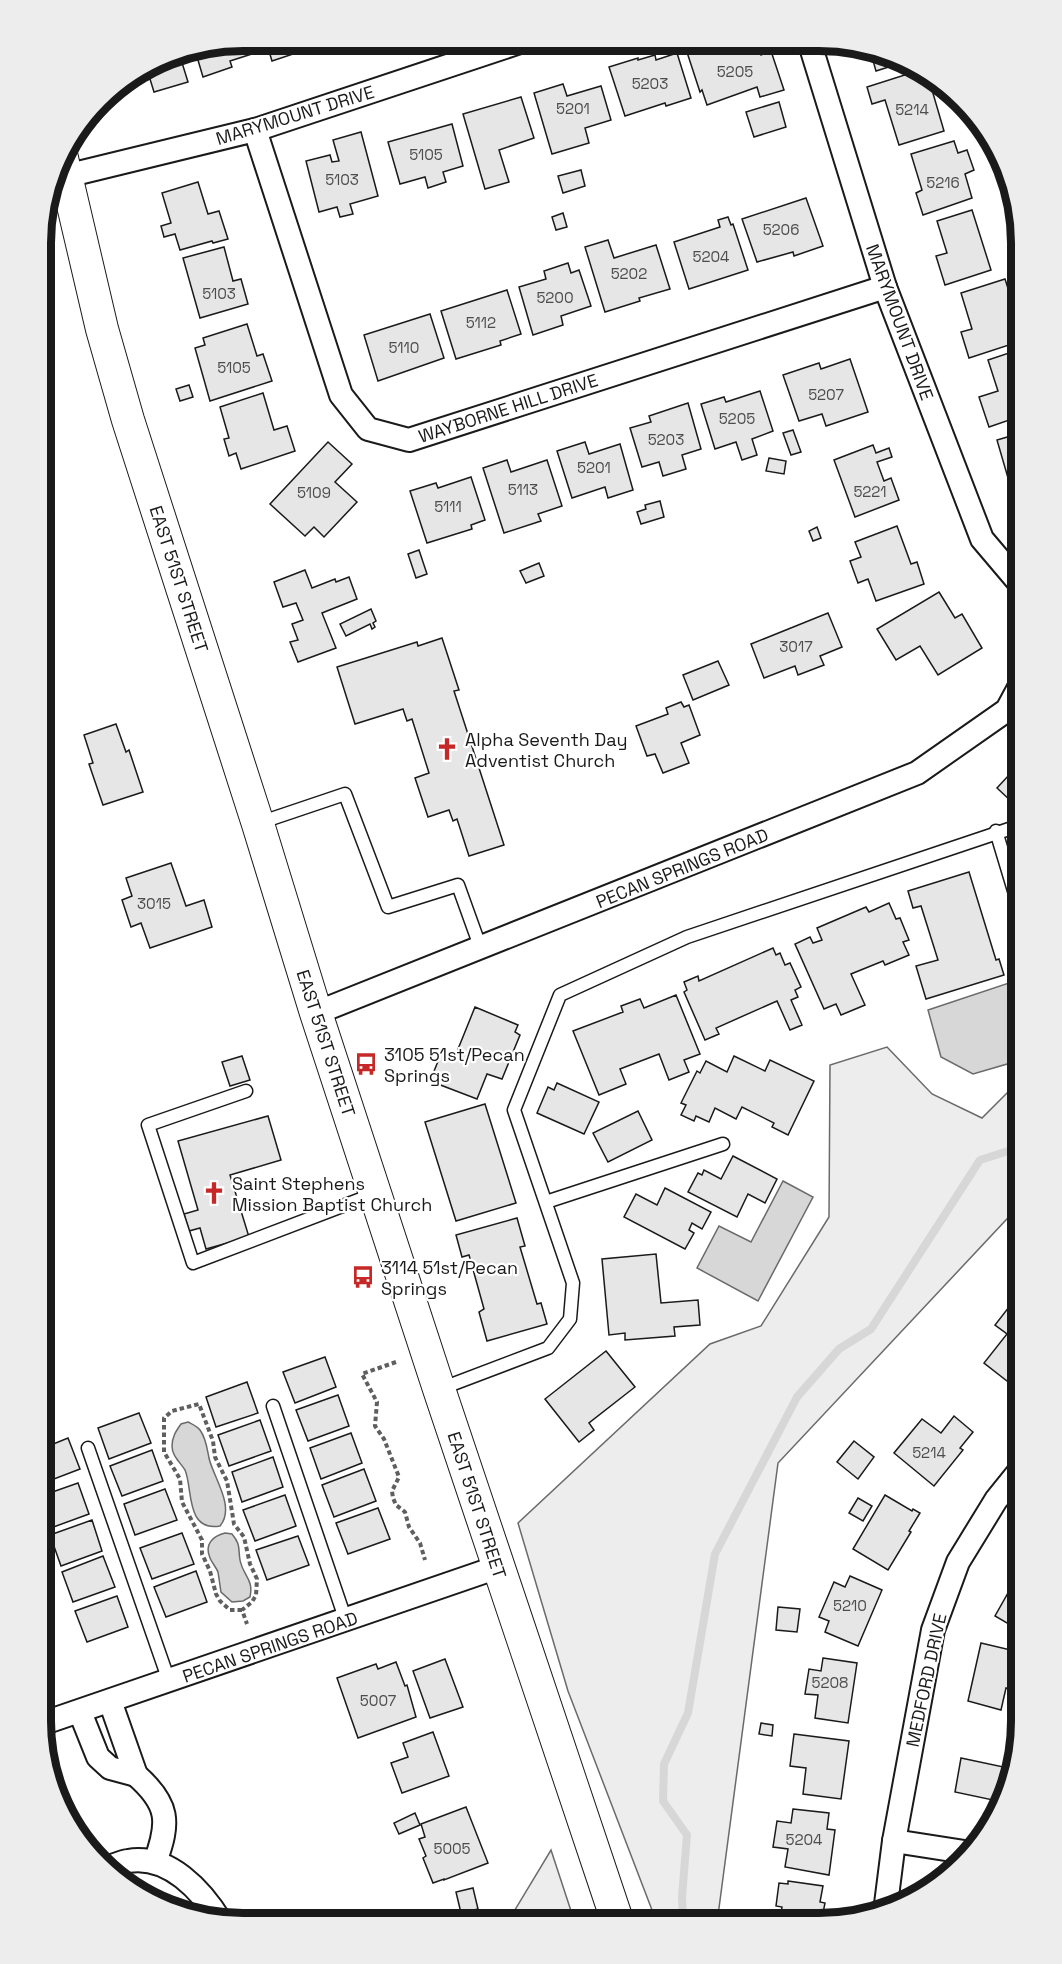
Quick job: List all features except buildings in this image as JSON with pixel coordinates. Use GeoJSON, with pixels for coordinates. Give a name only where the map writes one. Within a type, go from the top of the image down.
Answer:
{"type":"FeatureCollection","features":[{"type":"Feature","properties":{"kind":"main road","name":"EAST 51ST STREET"},"geometry":{"type":"LineString","coordinates":[[65,171],[102,329],[128,420],[258,824],[316,1013],[615,1913]]}},
{"type":"Feature","properties":{"kind":"street","name":"MARYMOUNT DRIVE"},"geometry":{"type":"LineString","coordinates":[[69,164],[255,130],[493,51]]}},
{"type":"Feature","properties":{"kind":"street","name":"MARYMOUNT DRIVE"},"geometry":{"type":"LineString","coordinates":[[812,51],[885,287],[982,539],[1011,573]]}},
{"type":"Feature","properties":{"kind":"street","name":"WAYBORNE HILL DRIVE"},"geometry":{"type":"LineString","coordinates":[[255,130],[341,395],[368,429],[409,440],[885,287]]}},
{"type":"Feature","properties":{"kind":"street","name":"PECAN SPRINGS ROAD"},"geometry":{"type":"LineString","coordinates":[[316,1013],[917,773],[1007,710],[1011,703]]}},
{"type":"Feature","properties":{"kind":"street","name":"MEDFORD DRIVE"},"geometry":{"type":"LineString","coordinates":[[886,1901],[894,1841],[933,1630],[958,1562],[996,1500],[1011,1481]]}},
{"type":"Feature","properties":{"kind":"street","name":"PECAN SPRINGS ROAD"},"geometry":{"type":"LineString","coordinates":[[51,1722],[498,1567]]}},
{"type":"Feature","properties":{"kind":"street"},"geometry":{"type":"LineString","coordinates":[[110,1701],[136,1775],[159,1799],[165,1814],[166,1827],[155,1862]]}},
{"type":"Feature","properties":{"kind":"street"},"geometry":{"type":"LineString","coordinates":[[80,1712],[98,1757],[110,1768],[136,1775]]}},
{"type":"Feature","properties":{"kind":"street"},"geometry":{"type":"LineString","coordinates":[[894,1841],[960,1851]]}},
{"type":"Feature","properties":{"kind":"street"},"geometry":{"type":"LineString","coordinates":[[116,1865],[128,1861],[155,1862],[186,1879],[205,1897],[213,1910]]}},
{"type":"Feature","properties":{"kind":"lane"},"geometry":{"type":"LineString","coordinates":[[258,824],[345,794],[388,907],[458,885],[481,949]]}},
{"type":"Feature","properties":{"kind":"lane"},"geometry":{"type":"LineString","coordinates":[[439,1389],[548,1348],[570,1319],[573,1283],[514,1110],[560,995],[687,937],[1011,827]]}},
{"type":"Feature","properties":{"kind":"lane"},"geometry":{"type":"LineString","coordinates":[[996,831],[1011,881]]}},
{"type":"Feature","properties":{"kind":"lane"},"geometry":{"type":"LineString","coordinates":[[246,1091],[148,1125],[193,1263],[375,1194]]}},
{"type":"Feature","properties":{"kind":"lane"},"geometry":{"type":"LineString","coordinates":[[546,1202],[723,1144]]}},
{"type":"Feature","properties":{"kind":"lane"},"geometry":{"type":"LineString","coordinates":[[273,1406],[346,1621]]}},
{"type":"Feature","properties":{"kind":"lane"},"geometry":{"type":"LineString","coordinates":[[88,1448],[169,1681]]}},
{"type":"Feature","properties":{"kind":"path"},"geometry":{"type":"LineString","coordinates":[[396,1362],[362,1374],[377,1402],[375,1426],[384,1438],[399,1477],[392,1491],[393,1498],[396,1505],[405,1512],[409,1527],[420,1543],[424,1560]]}},
{"type":"Feature","properties":{"kind":"path"},"geometry":{"type":"LineString","coordinates":[[199,1404],[209,1428],[215,1457],[227,1480],[234,1524],[244,1537],[250,1564],[257,1579],[256,1595],[252,1602],[242,1610],[230,1610],[216,1594],[210,1571],[202,1554],[200,1535],[182,1502],[180,1479],[164,1452],[163,1424],[172,1411],[199,1404]]}},
{"type":"Feature","properties":{"kind":"path"},"geometry":{"type":"LineString","coordinates":[[242,1610],[247,1624]]}},
{"type":"Feature","properties":{"kind":"shaded area"},"geometry":{"type":"Polygon","coordinates":[[[1011,982],[1011,1063],[973,1074],[941,1057],[928,1010],[1011,982]]]}},
{"type":"Feature","properties":{"kind":"shaded area"},"geometry":{"type":"Polygon","coordinates":[[[887,1047],[932,1094],[982,1118],[1011,1089],[1011,1215],[778,1463],[718,1913],[653,1913],[568,1691],[518,1523],[710,1344],[761,1326],[829,1217],[830,1065],[887,1047]]]}},
{"type":"Feature","properties":{"kind":"shaded area"},"geometry":{"type":"Polygon","coordinates":[[[783,1181],[813,1197],[758,1301],[697,1268],[719,1226],[751,1242],[783,1181]]]}},
{"type":"Feature","properties":{"kind":"shaded area"},"geometry":{"type":"Polygon","coordinates":[[[188,1422],[199,1429],[204,1436],[211,1466],[225,1501],[226,1510],[220,1526],[209,1526],[196,1516],[185,1470],[172,1450],[175,1434],[181,1424],[188,1422]]]}},
{"type":"Feature","properties":{"kind":"shaded area"},"geometry":{"type":"Polygon","coordinates":[[[225,1533],[232,1534],[237,1541],[241,1565],[251,1586],[250,1597],[243,1601],[232,1602],[221,1592],[218,1572],[208,1553],[211,1541],[225,1533]]]}},
{"type":"Feature","properties":{"kind":"shaded area"},"geometry":{"type":"Polygon","coordinates":[[[551,1850],[572,1913],[513,1913],[551,1850]]]}},
{"type":"Feature","properties":{"kind":"waterway"},"geometry":{"type":"LineString","coordinates":[[683,1913],[687,1835],[663,1801],[664,1764],[688,1713],[715,1554],[797,1397],[839,1349],[871,1329],[980,1160],[1011,1150]]}},
{"type":"Feature","properties":{"kind":"place","name":"Alpha Seventh Day Adventist Church"},"geometry":{"type":"Point","coordinates":[447,749]}},
{"type":"Feature","properties":{"kind":"place","name":"3105 51st/Pecan Springs"},"geometry":{"type":"Point","coordinates":[366,1064]}},
{"type":"Feature","properties":{"kind":"place","name":"Saint Stephens Mission Baptist Church"},"geometry":{"type":"Point","coordinates":[214,1193]}},
{"type":"Feature","properties":{"kind":"place","name":"3114 51st/Pecan Springs"},"geometry":{"type":"Point","coordinates":[363,1277]}}]}
